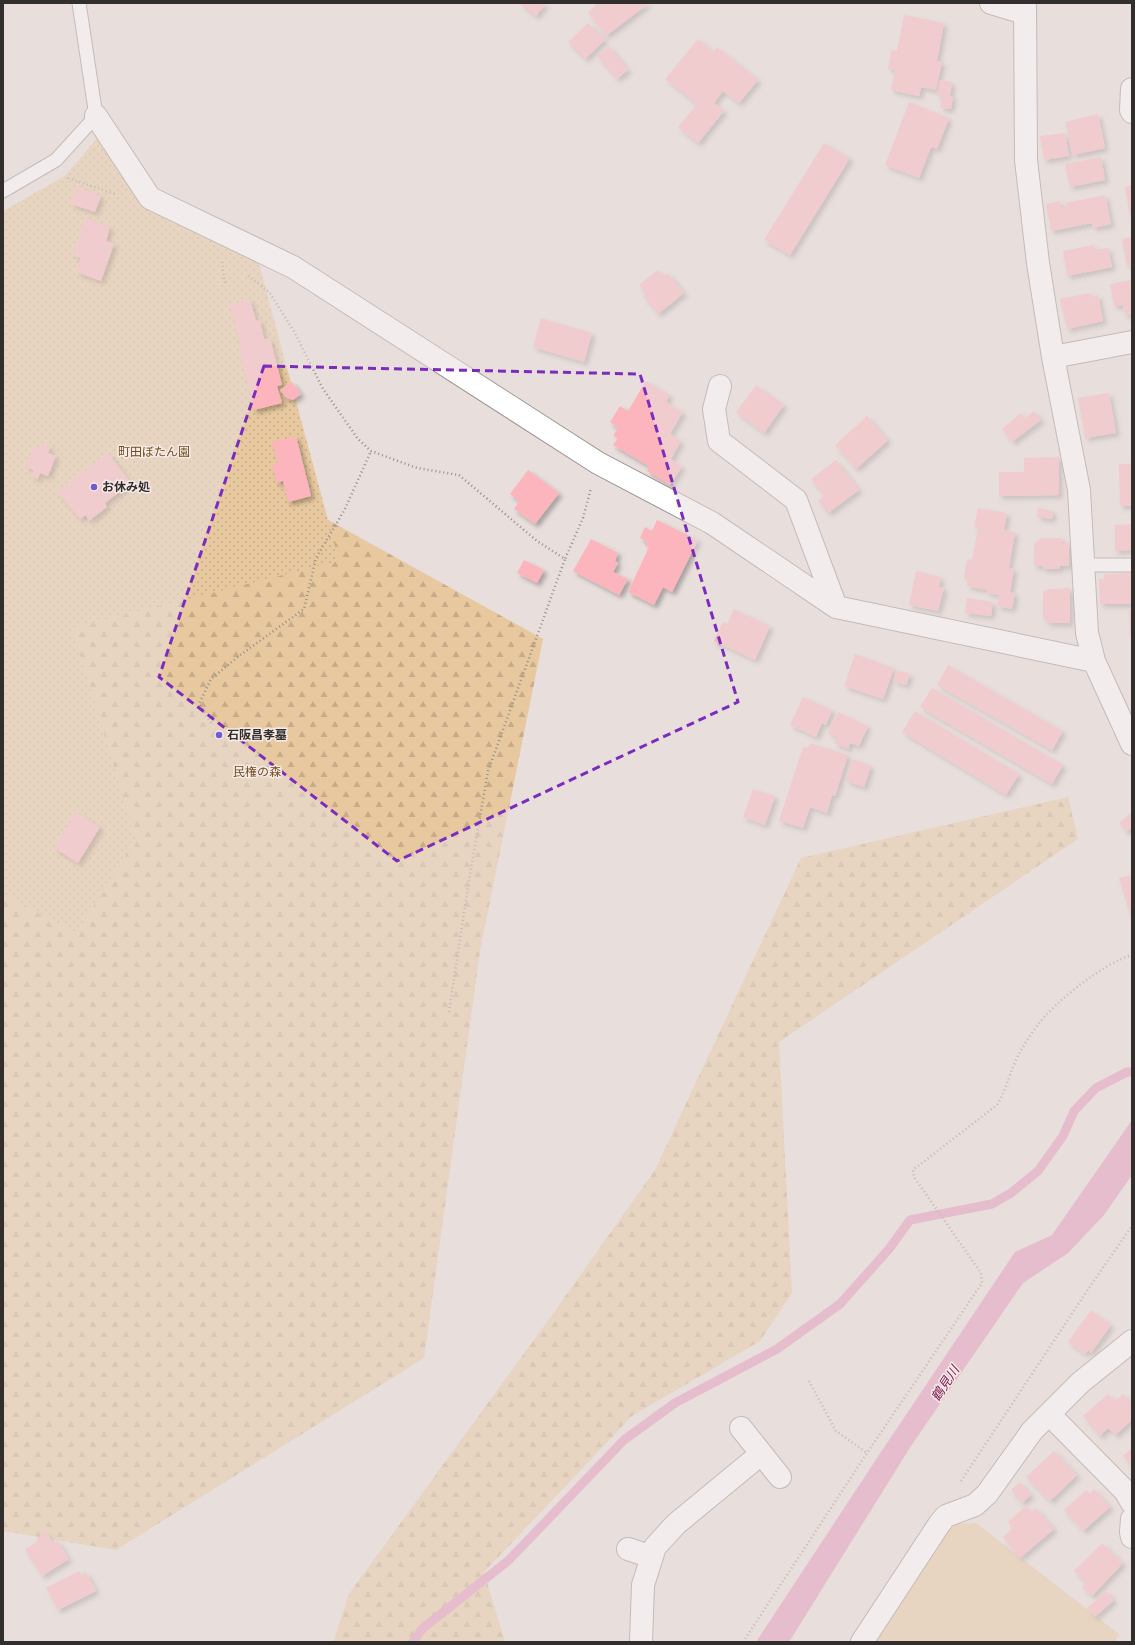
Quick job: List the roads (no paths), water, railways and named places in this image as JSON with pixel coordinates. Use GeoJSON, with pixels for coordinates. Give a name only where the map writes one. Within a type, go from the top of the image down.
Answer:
{"type":"FeatureCollection","features":[{"type":"Feature","properties":{"kind":"street"},"geometry":{"type":"LineString","coordinates":[[991,3],[1025,8],[1026,160],[1038,263],[1052,358],[1079,490],[1087,632],[1094,661],[1132,744]]}},
{"type":"Feature","properties":{"kind":"street"},"geometry":{"type":"LineString","coordinates":[[1132,89],[1132,112]]}},
{"type":"Feature","properties":{"kind":"street"},"geometry":{"type":"LineString","coordinates":[[96,116],[150,198],[293,267],[598,462],[712,523],[836,607],[1094,661]]}},
{"type":"Feature","properties":{"kind":"street"},"geometry":{"type":"LineString","coordinates":[[1052,358],[1132,342]]}},
{"type":"Feature","properties":{"kind":"street"},"geometry":{"type":"LineString","coordinates":[[720,386],[714,409],[719,441],[796,500],[836,607]]}},
{"type":"Feature","properties":{"kind":"street"},"geometry":{"type":"LineString","coordinates":[[862,1642],[946,1516],[975,1505],[986,1494],[1032,1431],[1081,1382],[1132,1341]]}},
{"type":"Feature","properties":{"kind":"street"},"geometry":{"type":"LineString","coordinates":[[1049,1414],[1125,1492],[1132,1503]]}},
{"type":"Feature","properties":{"kind":"street"},"geometry":{"type":"LineString","coordinates":[[741,1428],[780,1477]]}},
{"type":"Feature","properties":{"kind":"street"},"geometry":{"type":"LineString","coordinates":[[641,1642],[643,1585],[655,1547],[676,1524],[762,1454]]}},
{"type":"Feature","properties":{"kind":"street"},"geometry":{"type":"LineString","coordinates":[[1132,1519],[1132,1537]]}},
{"type":"Feature","properties":{"kind":"street"},"geometry":{"type":"LineString","coordinates":[[628,1549],[652,1557]]}},
{"type":"Feature","properties":{"kind":"lane"},"geometry":{"type":"LineString","coordinates":[[3,191],[56,160],[96,116],[79,3]]}},
{"type":"Feature","properties":{"kind":"lane"},"geometry":{"type":"LineString","coordinates":[[1083,565],[1132,565]]}},
{"type":"Feature","properties":{"kind":"water","name":"鶴見川"},"geometry":{"type":"Polygon","coordinates":[[[1132,1120],[1132,1175],[1104,1215],[1068,1253],[1023,1283],[911,1446],[789,1642],[756,1642],[1015,1252],[1052,1235],[1132,1120]]]}},
{"type":"Feature","properties":{"kind":"waterway"},"geometry":{"type":"LineString","coordinates":[[413,1642],[422,1629],[509,1560],[624,1440],[675,1403],[777,1349],[840,1304],[889,1249],[910,1220],[992,1204],[1011,1193],[1038,1171],[1063,1136],[1074,1111],[1096,1088],[1127,1072],[1132,1072]]}},
{"type":"Feature","properties":{"kind":"place","name":"お休み処"},"geometry":{"type":"Point","coordinates":[94,487]}},
{"type":"Feature","properties":{"kind":"place","name":"石阪昌孝墓"},"geometry":{"type":"Point","coordinates":[219,735]}},
{"type":"Feature","properties":{"kind":"park label","name":"町田ぼたん園"},"geometry":{"type":"Point","coordinates":[154,452]}},
{"type":"Feature","properties":{"kind":"park label","name":"民権の森"},"geometry":{"type":"Point","coordinates":[257,772]}}]}
